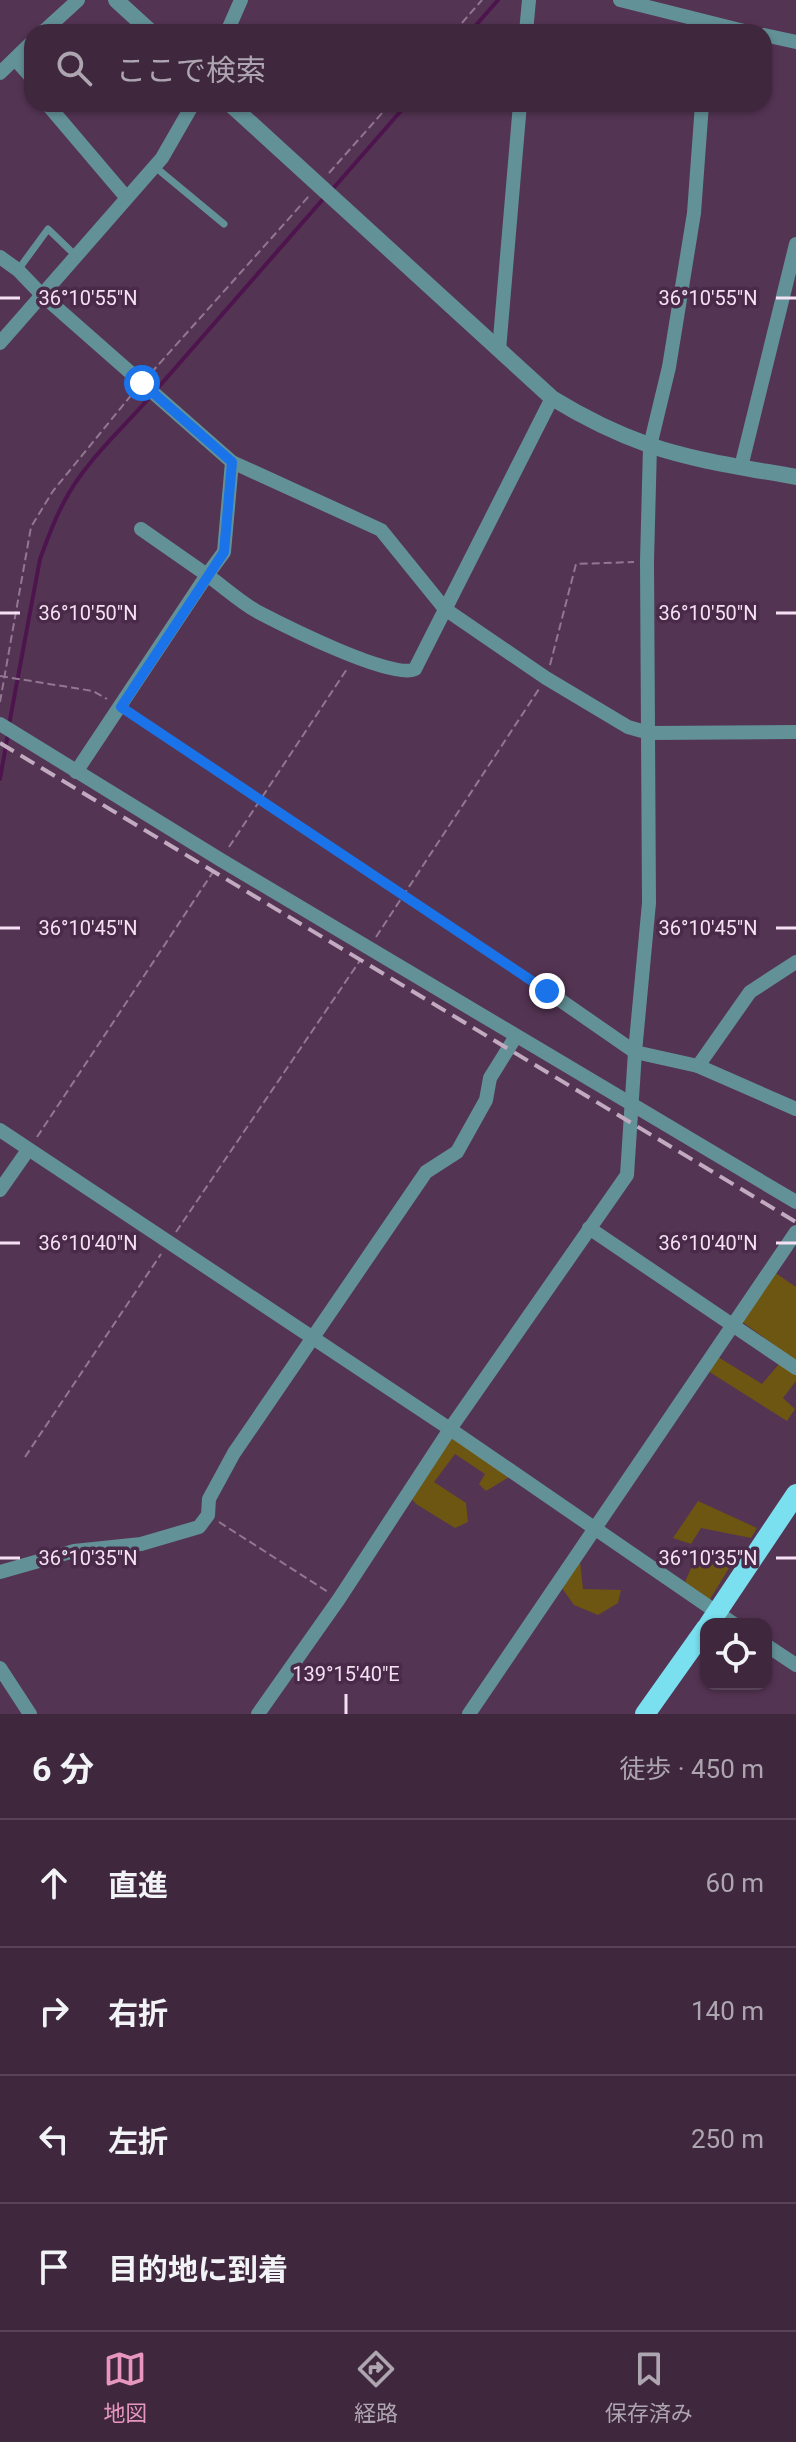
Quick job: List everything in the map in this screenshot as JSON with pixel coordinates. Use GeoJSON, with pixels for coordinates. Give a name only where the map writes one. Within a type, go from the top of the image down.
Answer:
{"type":"FeatureCollection","features":[{"type":"Feature","properties":{"kind":"main road"},"geometry":{"type":"LineString","coordinates":[[718,1618],[796,1494]]}},
{"type":"Feature","properties":{"kind":"main road"},"geometry":{"type":"LineString","coordinates":[[645,1714],[700,1643]]}},
{"type":"Feature","properties":{"kind":"street"},"geometry":{"type":"LineString","coordinates":[[52,24],[78,0]]}},
{"type":"Feature","properties":{"kind":"street"},"geometry":{"type":"LineString","coordinates":[[116,0],[142,24]]}},
{"type":"Feature","properties":{"kind":"street"},"geometry":{"type":"LineString","coordinates":[[230,24],[241,0]]}},
{"type":"Feature","properties":{"kind":"street"},"geometry":{"type":"LineString","coordinates":[[527,24],[529,0]]}},
{"type":"Feature","properties":{"kind":"street"},"geometry":{"type":"LineString","coordinates":[[620,0],[695,24]]}},
{"type":"Feature","properties":{"kind":"street"},"geometry":{"type":"LineString","coordinates":[[772,37],[796,42]]}},
{"type":"Feature","properties":{"kind":"street"},"geometry":{"type":"LineString","coordinates":[[0,73],[24,50]]}},
{"type":"Feature","properties":{"kind":"street"},"geometry":{"type":"LineString","coordinates":[[15,59],[24,69]]}},
{"type":"Feature","properties":{"kind":"street"},"geometry":{"type":"LineString","coordinates":[[54,112],[126,197]]}},
{"type":"Feature","properties":{"kind":"street"},"geometry":{"type":"LineString","coordinates":[[0,343],[154,166],[188,112]]}},
{"type":"Feature","properties":{"kind":"street"},"geometry":{"type":"LineString","coordinates":[[239,112],[552,398],[594,423],[650,446],[796,477]]}},
{"type":"Feature","properties":{"kind":"street"},"geometry":{"type":"LineString","coordinates":[[499,350],[519,112]]}},
{"type":"Feature","properties":{"kind":"street"},"geometry":{"type":"LineString","coordinates":[[258,1714],[339,1599],[450,1429],[627,1175],[649,903],[647,561],[650,446],[669,367],[694,213],[701,112]]}},
{"type":"Feature","properties":{"kind":"street"},"geometry":{"type":"LineString","coordinates":[[741,467],[796,244]]}},
{"type":"Feature","properties":{"kind":"street"},"geometry":{"type":"LineString","coordinates":[[0,257],[232,462],[381,530],[445,609],[546,678],[628,727],[649,733],[796,732]]}},
{"type":"Feature","properties":{"kind":"street"},"geometry":{"type":"LineString","coordinates":[[141,529],[256,611],[355,658],[409,672],[415,669],[552,398]]}},
{"type":"Feature","properties":{"kind":"street"},"geometry":{"type":"LineString","coordinates":[[76,772],[224,552],[232,462]]}},
{"type":"Feature","properties":{"kind":"street"},"geometry":{"type":"LineString","coordinates":[[0,724],[221,860],[796,1202]]}},
{"type":"Feature","properties":{"kind":"street"},"geometry":{"type":"LineString","coordinates":[[698,1066],[750,992],[796,962]]}},
{"type":"Feature","properties":{"kind":"street"},"geometry":{"type":"LineString","coordinates":[[547,991],[635,1052],[698,1066],[796,1109]]}},
{"type":"Feature","properties":{"kind":"street"},"geometry":{"type":"LineString","coordinates":[[0,1572],[74,1551],[141,1544],[199,1527],[208,1515],[209,1499],[234,1453],[426,1172],[457,1152],[486,1100],[490,1078],[516,1036]]}},
{"type":"Feature","properties":{"kind":"street"},"geometry":{"type":"LineString","coordinates":[[0,1130],[594,1527],[711,1618]]}},
{"type":"Feature","properties":{"kind":"street"},"geometry":{"type":"LineString","coordinates":[[0,1190],[28,1150]]}},
{"type":"Feature","properties":{"kind":"street"},"geometry":{"type":"LineString","coordinates":[[589,1228],[796,1368]]}},
{"type":"Feature","properties":{"kind":"street"},"geometry":{"type":"LineString","coordinates":[[469,1714],[796,1232]]}},
{"type":"Feature","properties":{"kind":"street"},"geometry":{"type":"LineString","coordinates":[[772,1649],[796,1665]]}},
{"type":"Feature","properties":{"kind":"street"},"geometry":{"type":"LineString","coordinates":[[0,1668],[30,1714]]}},
{"type":"Feature","properties":{"kind":"lane"},"geometry":{"type":"LineString","coordinates":[[154,166],[224,224]]}},
{"type":"Feature","properties":{"kind":"lane"},"geometry":{"type":"LineString","coordinates":[[18,270],[48,229],[75,255]]}},
{"type":"Feature","properties":{"kind":"path"},"geometry":{"type":"LineString","coordinates":[[461,24],[482,0]]}},
{"type":"Feature","properties":{"kind":"path"},"geometry":{"type":"LineString","coordinates":[[25,1457],[369,948],[546,678],[576,564],[647,561]]}},
{"type":"Feature","properties":{"kind":"path"},"geometry":{"type":"LineString","coordinates":[[28,1150],[355,658]]}},
{"type":"Feature","properties":{"kind":"path"},"geometry":{"type":"LineString","coordinates":[[0,676],[93,691],[121,707],[547,991]]}},
{"type":"Feature","properties":{"kind":"path"},"geometry":{"type":"LineString","coordinates":[[208,1515],[339,1599]]}},
{"type":"Feature","properties":{"kind":"shaded area"},"geometry":{"type":"Polygon","coordinates":[[[774,1272],[796,1287],[796,1361],[741,1321],[774,1272]]]}},
{"type":"Feature","properties":{"kind":"shaded area"},"geometry":{"type":"Polygon","coordinates":[[[718,1357],[762,1384],[779,1364],[796,1375],[796,1381],[783,1398],[795,1409],[787,1421],[708,1371],[718,1357]]]}},
{"type":"Feature","properties":{"kind":"shaded area"},"geometry":{"type":"Polygon","coordinates":[[[451,1436],[511,1476],[486,1491],[479,1484],[485,1474],[455,1454],[434,1482],[466,1503],[468,1522],[455,1528],[410,1497],[451,1436]]]}},
{"type":"Feature","properties":{"kind":"shaded area"},"geometry":{"type":"Polygon","coordinates":[[[698,1501],[757,1528],[751,1538],[701,1528],[691,1544],[673,1538],[698,1501]]]}},
{"type":"Feature","properties":{"kind":"shaded area"},"geometry":{"type":"Polygon","coordinates":[[[698,1552],[729,1568],[709,1601],[685,1582],[698,1552]]]}},
{"type":"Feature","properties":{"kind":"shaded area"},"geometry":{"type":"Polygon","coordinates":[[[580,1561],[583,1589],[621,1590],[618,1603],[598,1615],[574,1605],[562,1588],[580,1561]]]}},
{"type":"Feature","properties":{"kind":"waterway"},"geometry":{"type":"LineString","coordinates":[[477,24],[498,0]]}},
{"type":"Feature","properties":{"kind":"waterway"},"geometry":{"type":"LineString","coordinates":[[330,192],[400,112]]}},
{"type":"Feature","properties":{"kind":"waterway"},"geometry":{"type":"LineString","coordinates":[[156,390],[324,198]]}},
{"type":"Feature","properties":{"kind":"waterway"},"geometry":{"type":"LineString","coordinates":[[9,725],[40,559],[54,523],[82,474],[150,397]]}},
{"type":"Feature","properties":{"kind":"waterway"},"geometry":{"type":"LineString","coordinates":[[0,779],[8,734]]}},
{"type":"Feature","properties":{"kind":"railway"},"geometry":{"type":"LineString","coordinates":[[0,743],[796,1222]]}},
{"type":"Feature","properties":{"kind":"route"},"geometry":{"type":"LineString","coordinates":[[142,383],[232,462],[224,552],[121,707],[547,991]]}}]}
